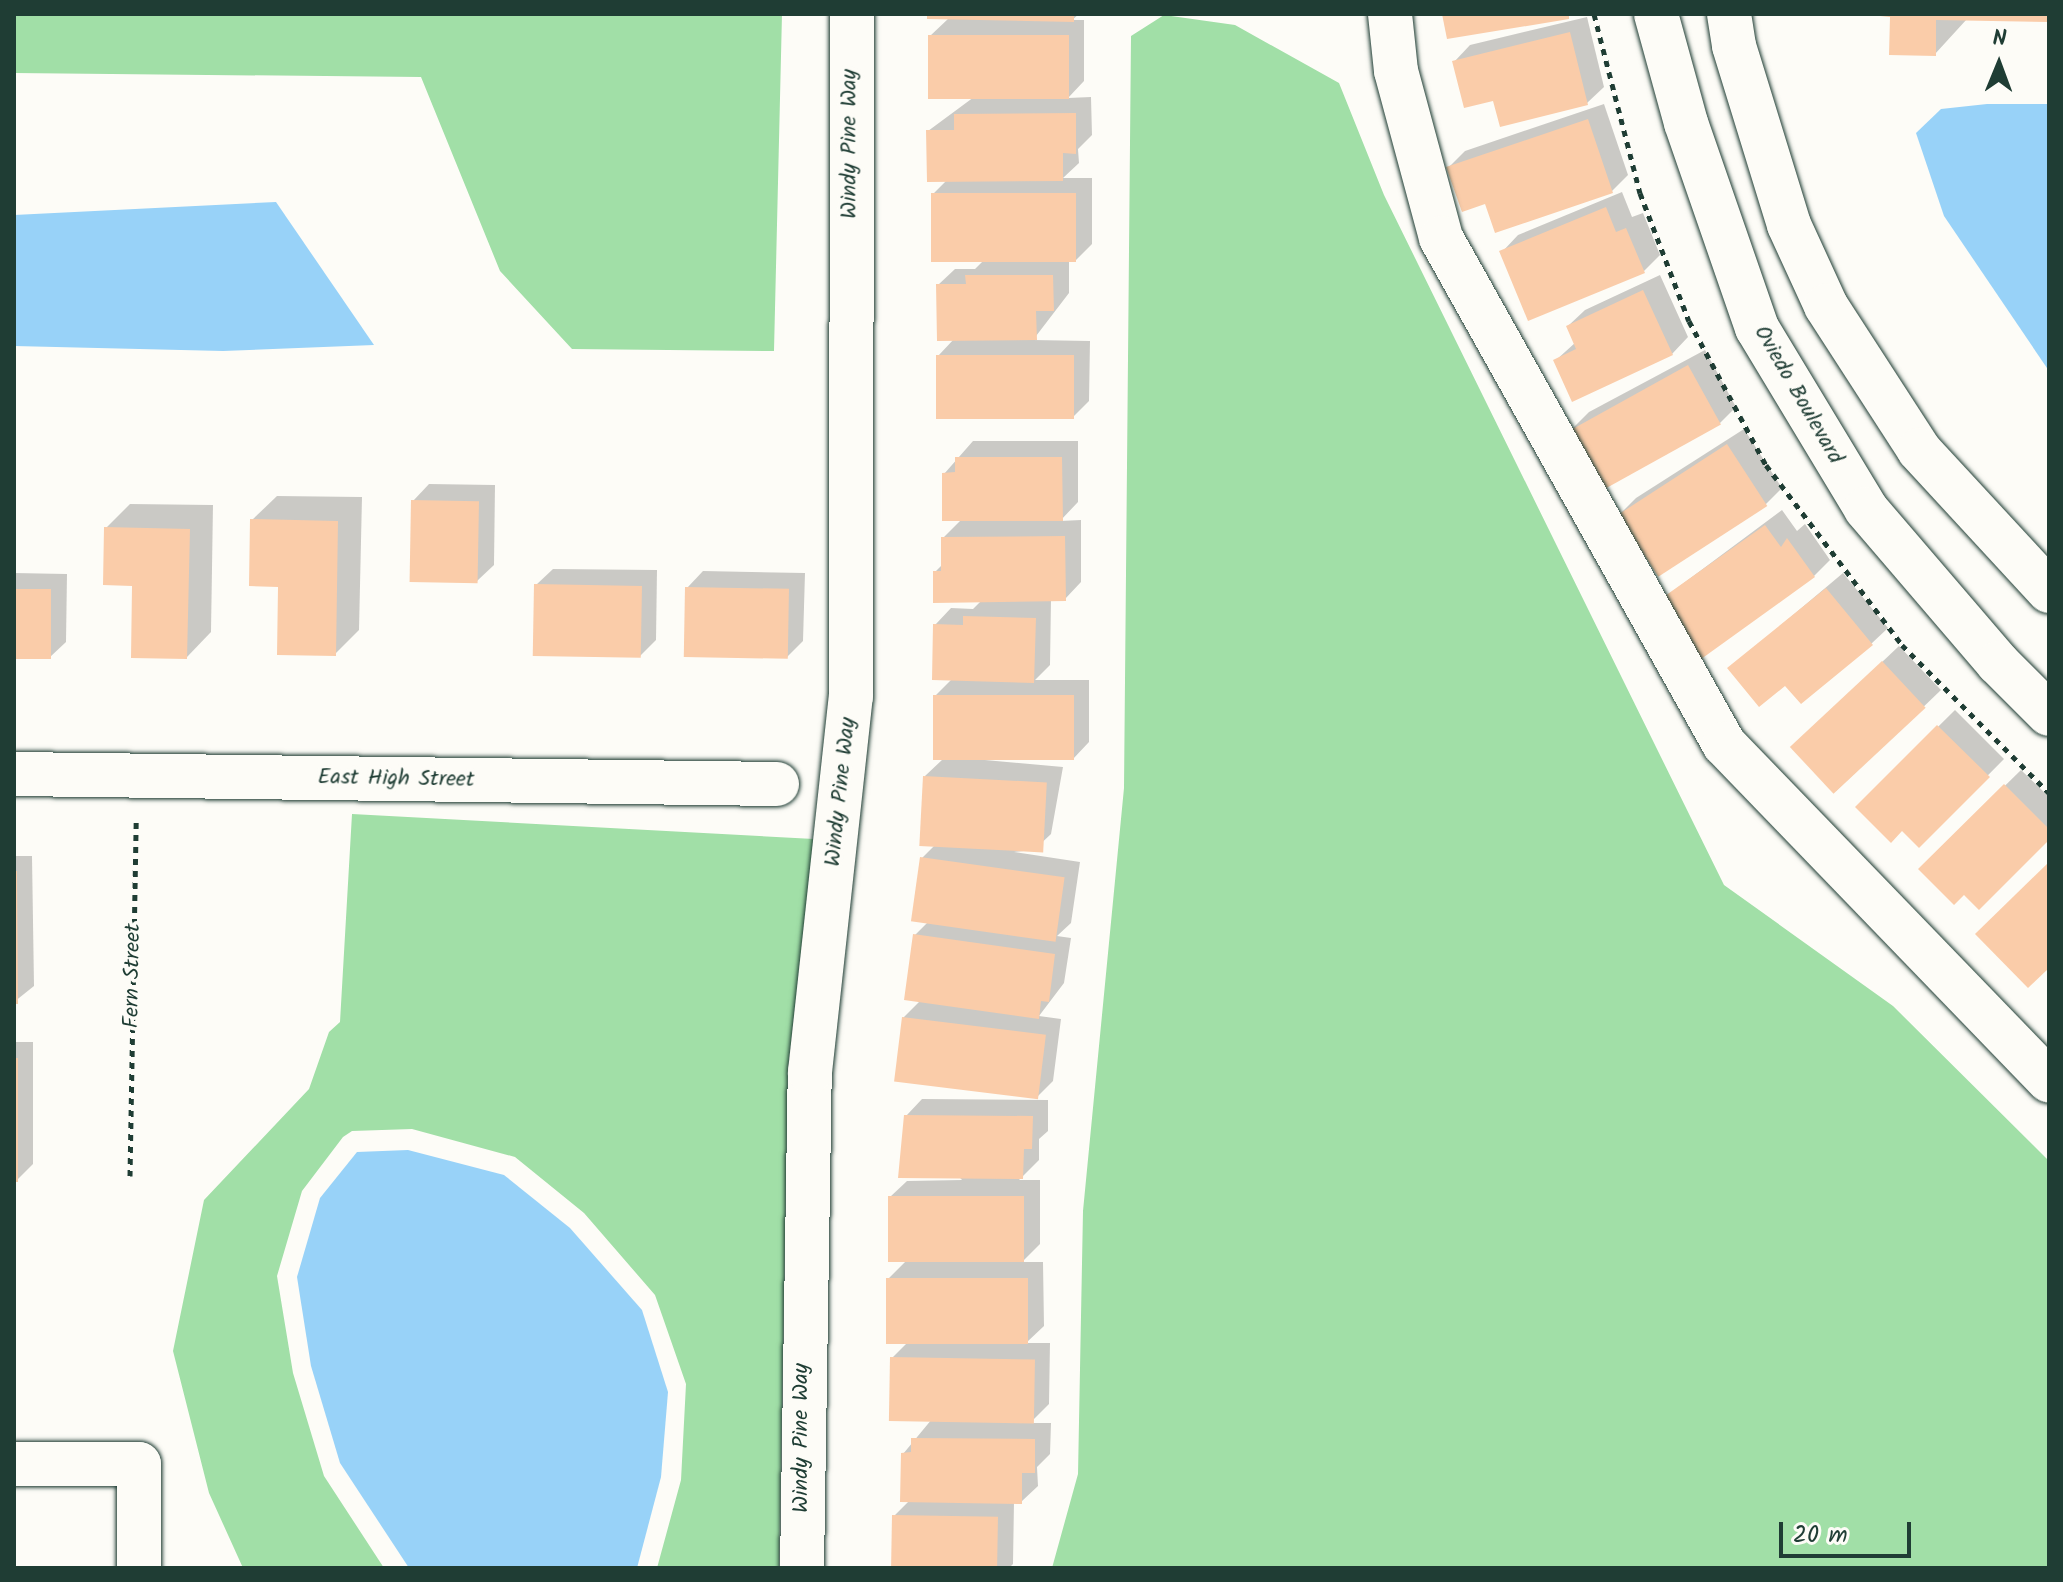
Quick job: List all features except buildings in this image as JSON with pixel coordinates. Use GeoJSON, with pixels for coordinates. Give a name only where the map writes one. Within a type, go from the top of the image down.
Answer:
{"type":"FeatureCollection","features":[{"type":"Feature","properties":{"kind":"street","name":"Windy Pine Way"},"geometry":{"type":"LineString","coordinates":[[802,1568],[810,1072],[851,697],[852,14]]}},
{"type":"Feature","properties":{"kind":"street"},"geometry":{"type":"LineString","coordinates":[[1390,14],[1396,71],[1441,238],[1724,744],[2049,1081]]}},
{"type":"Feature","properties":{"kind":"street","name":"Oviedo Boulevard"},"geometry":{"type":"LineString","coordinates":[[1656,14],[1686,123],[1757,328],[1866,509],[1998,663],[2049,714]]}},
{"type":"Feature","properties":{"kind":"street"},"geometry":{"type":"LineString","coordinates":[[1729,14],[1734,46],[1789,225],[1826,306],[1919,450],[2049,591]]}},
{"type":"Feature","properties":{"kind":"street","name":"East High Street"},"geometry":{"type":"LineString","coordinates":[[14,774],[777,784]]}},
{"type":"Feature","properties":{"kind":"street"},"geometry":{"type":"LineString","coordinates":[[14,1464],[139,1464],[139,1568]]}},
{"type":"Feature","properties":{"kind":"path","name":"Fern Street"},"geometry":{"type":"LineString","coordinates":[[130,1176],[137,776]]}},
{"type":"Feature","properties":{"kind":"green space"},"geometry":{"type":"Polygon","coordinates":[[[14,14],[782,14],[774,351],[572,349],[500,271],[421,77],[14,73],[14,14]]]}},
{"type":"Feature","properties":{"kind":"green space"},"geometry":{"type":"Polygon","coordinates":[[[1164,15],[1235,25],[1339,83],[1384,195],[1724,885],[1893,1006],[2049,1161],[2049,1568],[1052,1568],[1078,1474],[1083,1211],[1124,788],[1131,36],[1164,15]]]}},
{"type":"Feature","properties":{"kind":"green space"},"geometry":{"type":"Polygon","coordinates":[[[352,814],[814,839],[788,1069],[779,1568],[657,1568],[681,1480],[686,1384],[655,1295],[584,1213],[515,1157],[412,1129],[352,1131],[343,1137],[302,1191],[277,1276],[293,1373],[324,1476],[384,1568],[243,1568],[209,1493],[173,1351],[204,1200],[309,1089],[329,1032],[340,1022],[352,814]]]}},
{"type":"Feature","properties":{"kind":"water"},"geometry":{"type":"Polygon","coordinates":[[[1987,104],[2049,104],[2049,371],[1944,216],[1916,133],[1941,109],[1987,104]]]}},
{"type":"Feature","properties":{"kind":"water"},"geometry":{"type":"Polygon","coordinates":[[[276,202],[374,345],[223,351],[14,346],[14,215],[276,202]]]}},
{"type":"Feature","properties":{"kind":"water"},"geometry":{"type":"Polygon","coordinates":[[[408,1150],[504,1175],[570,1228],[642,1310],[668,1392],[661,1477],[637,1568],[409,1568],[340,1463],[311,1366],[297,1277],[320,1198],[357,1152],[408,1150]]]}}]}
